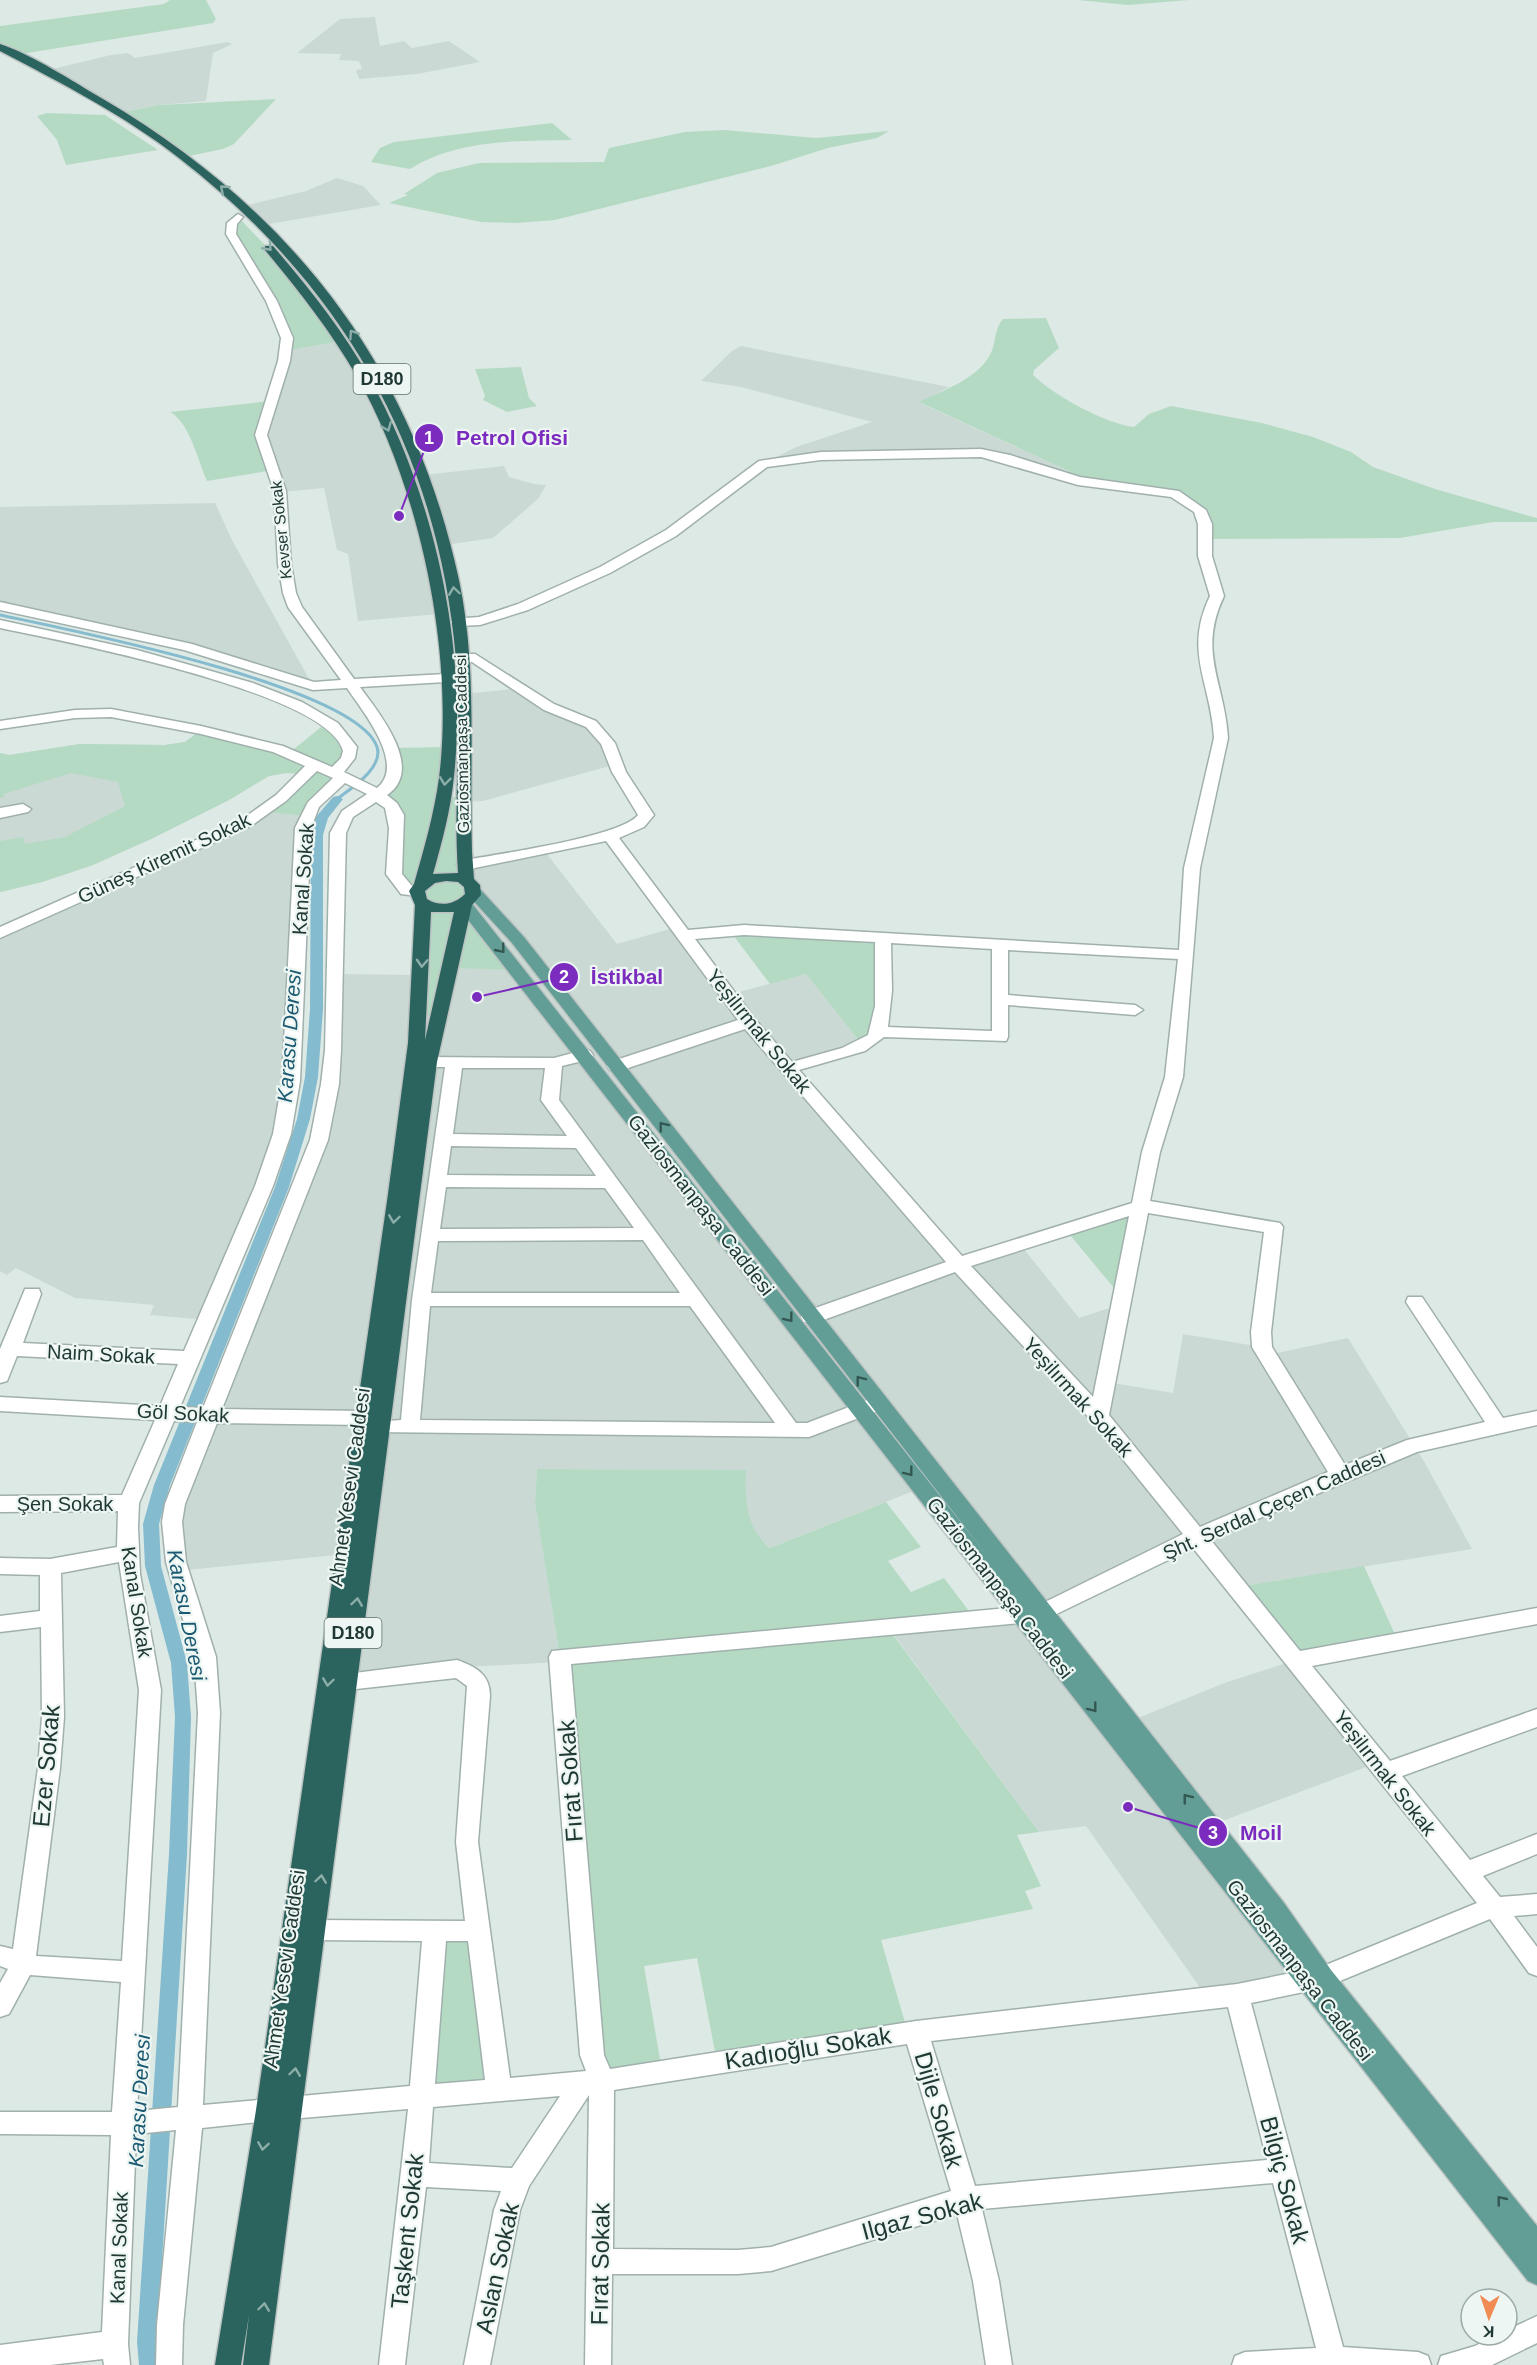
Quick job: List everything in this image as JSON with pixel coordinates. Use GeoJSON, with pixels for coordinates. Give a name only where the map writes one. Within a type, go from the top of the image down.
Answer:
{"type":"FeatureCollection","features":[{"type":"Feature","properties":{"kind":"highway","name":"Gaziosmanpaşa Caddesi"},"geometry":{"type":"LineString","coordinates":[[0,46],[118,112],[184,157],[252,214],[315,283],[365,351],[399,413],[424,475],[444,539],[463,658],[467,885]]}},
{"type":"Feature","properties":{"kind":"highway","name":"Gaziosmanpaşa Caddesi"},"geometry":{"type":"LineString","coordinates":[[0,56],[105,115],[146,142],[196,180],[238,217],[279,259],[327,320],[354,360],[382,415],[406,474],[428,546],[442,623],[446,678],[447,772],[436,832],[421,893]]}},
{"type":"Feature","properties":{"kind":"highway"},"geometry":{"type":"LineString","coordinates":[[446,876],[467,885],[443,909],[421,893],[446,876]]}},
{"type":"Feature","properties":{"kind":"highway","name":"Ahmet Yesevi Caddesi"},"geometry":{"type":"LineString","coordinates":[[256,2365],[280,2109],[373,1422],[428,1062],[467,885]]}},
{"type":"Feature","properties":{"kind":"highway","name":"Ahmet Yesevi Caddesi"},"geometry":{"type":"LineString","coordinates":[[228,2365],[314,1930],[347,1681],[373,1422],[414,1062],[421,980],[421,893]]}},
{"type":"Feature","properties":{"kind":"main road","name":"Gaziosmanpaşa Caddesi"},"geometry":{"type":"LineString","coordinates":[[467,885],[584,1055],[869,1407],[1316,1979],[1537,2272]]}},
{"type":"Feature","properties":{"kind":"main road","name":"Gaziosmanpaşa Caddesi"},"geometry":{"type":"LineString","coordinates":[[467,885],[518,940],[811,1317],[869,1407]]}},
{"type":"Feature","properties":{"kind":"main road","name":"Gaziosmanpaşa Caddesi"},"geometry":{"type":"LineString","coordinates":[[1316,1979],[1537,2246]]}},
{"type":"Feature","properties":{"kind":"street","name":"Kevser Sokak"},"geometry":{"type":"LineString","coordinates":[[238,217],[232,223],[231,234],[269,298],[286,335],[285,351],[261,440],[281,492],[283,565],[287,590],[296,607],[384,731],[392,748],[394,771],[387,788],[374,792]]}},
{"type":"Feature","properties":{"kind":"street"},"geometry":{"type":"LineString","coordinates":[[458,622],[480,621],[523,607],[605,570],[670,533],[763,464],[820,456],[981,453],[1006,458],[1078,481],[1182,497],[1195,505],[1203,516],[1205,556],[1216,587],[1217,596],[1204,624],[1204,632],[1208,672],[1220,721],[1221,738],[1192,868],[1174,1077],[1151,1152],[1099,1416]]}},
{"type":"Feature","properties":{"kind":"street"},"geometry":{"type":"LineString","coordinates":[[0,606],[187,647],[301,683],[351,685],[446,678]]}},
{"type":"Feature","properties":{"kind":"street","name":"Kanal Sokak"},"geometry":{"type":"LineString","coordinates":[[0,624],[166,661],[231,680],[318,717],[348,742],[351,748],[342,777],[308,810],[303,828],[291,1081],[282,1134],[264,1186],[129,1503],[127,1553],[150,1690],[124,2124],[116,2355]]}},
{"type":"Feature","properties":{"kind":"street"},"geometry":{"type":"LineString","coordinates":[[463,658],[476,658],[549,706],[584,720],[608,742],[619,772],[646,815],[639,824],[610,836],[467,885]]}},
{"type":"Feature","properties":{"kind":"street"},"geometry":{"type":"LineString","coordinates":[[2,727],[75,714],[111,713],[250,741],[316,764],[374,792],[392,806],[396,815],[394,874],[407,891],[421,893]]}},
{"type":"Feature","properties":{"kind":"street","name":"Güneş Kiremit Sokak"},"geometry":{"type":"LineString","coordinates":[[0,933],[246,823],[281,798],[316,764]]}},
{"type":"Feature","properties":{"kind":"street"},"geometry":{"type":"LineString","coordinates":[[169,2365],[170,2325],[190,2117],[209,1713],[204,1657],[178,1571],[172,1522],[181,1487],[212,1416],[319,1140],[330,1084],[333,1050],[338,833],[348,814],[374,792]]}},
{"type":"Feature","properties":{"kind":"street"},"geometry":{"type":"LineString","coordinates":[[0,813],[23,809]]}},
{"type":"Feature","properties":{"kind":"street","name":"Yeşilırmak Sokak"},"geometry":{"type":"LineString","coordinates":[[610,836],[748,1022],[958,1264],[1099,1416],[1198,1536],[1464,1873],[1494,1907],[1537,1966]]}},
{"type":"Feature","properties":{"kind":"street"},"geometry":{"type":"LineString","coordinates":[[683,935],[744,930],[1186,955]]}},
{"type":"Feature","properties":{"kind":"street"},"geometry":{"type":"LineString","coordinates":[[788,1068],[863,1046],[876,1038],[880,1032],[883,938]]}},
{"type":"Feature","properties":{"kind":"street"},"geometry":{"type":"LineString","coordinates":[[880,1032],[1000,1036],[1000,945]]}},
{"type":"Feature","properties":{"kind":"street"},"geometry":{"type":"LineString","coordinates":[[1000,999],[1135,1010]]}},
{"type":"Feature","properties":{"kind":"street"},"geometry":{"type":"LineString","coordinates":[[616,1066],[748,1022]]}},
{"type":"Feature","properties":{"kind":"street"},"geometry":{"type":"LineString","coordinates":[[428,1062],[555,1063],[584,1055]]}},
{"type":"Feature","properties":{"kind":"street"},"geometry":{"type":"LineString","coordinates":[[410,1427],[421,1300],[454,1062]]}},
{"type":"Feature","properties":{"kind":"street"},"geometry":{"type":"LineString","coordinates":[[555,1063],[550,1100],[790,1430]]}},
{"type":"Feature","properties":{"kind":"street"},"geometry":{"type":"LineString","coordinates":[[443,1140],[581,1142]]}},
{"type":"Feature","properties":{"kind":"street"},"geometry":{"type":"LineString","coordinates":[[438,1181],[610,1182]]}},
{"type":"Feature","properties":{"kind":"street"},"geometry":{"type":"LineString","coordinates":[[811,1317],[958,1264],[1142,1206],[1274,1227],[1261,1332],[1262,1347],[1340,1474]]}},
{"type":"Feature","properties":{"kind":"street"},"geometry":{"type":"LineString","coordinates":[[430,1235],[648,1234]]}},
{"type":"Feature","properties":{"kind":"street"},"geometry":{"type":"LineString","coordinates":[[0,1376],[32,1294]]}},
{"type":"Feature","properties":{"kind":"street"},"geometry":{"type":"LineString","coordinates":[[421,1300],[695,1299]]}},
{"type":"Feature","properties":{"kind":"street"},"geometry":{"type":"LineString","coordinates":[[1415,1302],[1498,1427]]}},
{"type":"Feature","properties":{"kind":"street","name":"Naim Sokak"},"geometry":{"type":"LineString","coordinates":[[10,1349],[191,1358]]}},
{"type":"Feature","properties":{"kind":"street","name":"Göl Sokak"},"geometry":{"type":"LineString","coordinates":[[0,1404],[373,1422],[410,1427],[790,1430],[809,1430],[869,1407]]}},
{"type":"Feature","properties":{"kind":"street","name":"Şht. Serdal Çeçen Caddesi"},"geometry":{"type":"LineString","coordinates":[[1031,1614],[1198,1536],[1414,1444],[1537,1418]]}},
{"type":"Feature","properties":{"kind":"street","name":"Şen Sokak"},"geometry":{"type":"LineString","coordinates":[[0,1504],[129,1503]]}},
{"type":"Feature","properties":{"kind":"street"},"geometry":{"type":"LineString","coordinates":[[0,1566],[50,1567],[127,1553]]}},
{"type":"Feature","properties":{"kind":"street","name":"Ezer Sokak"},"geometry":{"type":"LineString","coordinates":[[11,1960],[53,1717],[49,1618],[50,1567]]}},
{"type":"Feature","properties":{"kind":"street","name":"Fırat Sokak"},"geometry":{"type":"LineString","coordinates":[[598,2365],[600,2261],[592,2055],[560,1657],[1031,1614]]}},
{"type":"Feature","properties":{"kind":"street"},"geometry":{"type":"LineString","coordinates":[[1296,1660],[1537,1616]]}},
{"type":"Feature","properties":{"kind":"street"},"geometry":{"type":"LineString","coordinates":[[0,1624],[49,1618]]}},
{"type":"Feature","properties":{"kind":"street"},"geometry":{"type":"LineString","coordinates":[[347,1681],[457,1669],[470,1674],[477,1682],[479,1688],[466,1842],[499,2092]]}},
{"type":"Feature","properties":{"kind":"street"},"geometry":{"type":"LineString","coordinates":[[1384,1773],[1537,1718]]}},
{"type":"Feature","properties":{"kind":"street"},"geometry":{"type":"LineString","coordinates":[[1464,1873],[1537,1844]]}},
{"type":"Feature","properties":{"kind":"street","name":"Kadıoğlu Sokak"},"geometry":{"type":"LineString","coordinates":[[0,2123],[124,2124],[499,2092],[593,2082],[916,2032],[1237,1995],[1316,1979],[1494,1907],[1537,1904]]}},
{"type":"Feature","properties":{"kind":"street"},"geometry":{"type":"LineString","coordinates":[[314,1930],[479,1931]]}},
{"type":"Feature","properties":{"kind":"street","name":"Taşkent Sokak"},"geometry":{"type":"LineString","coordinates":[[392,2365],[415,2174],[435,1930]]}},
{"type":"Feature","properties":{"kind":"street"},"geometry":{"type":"LineString","coordinates":[[0,2006],[11,1960],[134,1972]]}},
{"type":"Feature","properties":{"kind":"street","name":"Bilgiç Sokak"},"geometry":{"type":"LineString","coordinates":[[1237,1995],[1333,2363]]}},
{"type":"Feature","properties":{"kind":"street","name":"Dijle Sokak"},"geometry":{"type":"LineString","coordinates":[[916,2032],[965,2199],[986,2287],[999,2365]]}},
{"type":"Feature","properties":{"kind":"street","name":"Aslan Sokak"},"geometry":{"type":"LineString","coordinates":[[477,2365],[507,2210],[518,2180],[593,2082]]}},
{"type":"Feature","properties":{"kind":"street","name":"Ilgaz Sokak"},"geometry":{"type":"LineString","coordinates":[[600,2261],[738,2262],[771,2259],[965,2199],[1282,2170]]}},
{"type":"Feature","properties":{"kind":"street"},"geometry":{"type":"LineString","coordinates":[[415,2174],[518,2180]]}},
{"type":"Feature","properties":{"kind":"street"},"geometry":{"type":"LineString","coordinates":[[1451,2365],[1478,2358],[1537,2329]]}},
{"type":"Feature","properties":{"kind":"street"},"geometry":{"type":"LineString","coordinates":[[0,2358],[116,2355]]}},
{"type":"Feature","properties":{"kind":"street"},"geometry":{"type":"LineString","coordinates":[[1245,2365],[1333,2363],[1418,2365]]}},
{"type":"Feature","properties":{"kind":"shaded area"},"geometry":{"type":"Polygon","coordinates":[[[375,17],[380,46],[404,41],[412,48],[449,41],[480,62],[417,74],[359,79],[356,70],[362,69],[359,61],[339,60],[341,54],[297,53],[340,19],[375,17]]]}},
{"type":"Feature","properties":{"kind":"shaded area"},"geometry":{"type":"Polygon","coordinates":[[[228,42],[232,44],[213,53],[206,101],[159,105],[120,113],[44,71],[111,55],[128,53],[135,58],[228,42]]]}},
{"type":"Feature","properties":{"kind":"shaded area"},"geometry":{"type":"Polygon","coordinates":[[[337,178],[363,186],[381,205],[263,225],[244,206],[306,191],[337,178]]]}},
{"type":"Feature","properties":{"kind":"shaded area"},"geometry":{"type":"Polygon","coordinates":[[[342,341],[397,452],[440,614],[358,621],[348,554],[337,550],[324,488],[281,492],[261,432],[285,351],[342,341]]]}},
{"type":"Feature","properties":{"kind":"shaded area"},"geometry":{"type":"Polygon","coordinates":[[[741,346],[949,387],[920,403],[1071,472],[1062,477],[1006,458],[909,453],[763,464],[796,447],[872,422],[741,387],[701,381],[732,351],[741,346]]]}},
{"type":"Feature","properties":{"kind":"shaded area"},"geometry":{"type":"Polygon","coordinates":[[[504,466],[509,477],[546,485],[538,499],[493,538],[445,545],[424,475],[504,466]]]}},
{"type":"Feature","properties":{"kind":"shaded area"},"geometry":{"type":"Polygon","coordinates":[[[215,503],[232,540],[313,686],[187,647],[0,606],[0,507],[215,503]]]}},
{"type":"Feature","properties":{"kind":"shaded area"},"geometry":{"type":"Polygon","coordinates":[[[521,688],[584,720],[617,764],[483,801],[463,802],[464,694],[521,688]]]}},
{"type":"Feature","properties":{"kind":"shaded area"},"geometry":{"type":"Polygon","coordinates":[[[201,730],[306,774],[286,773],[269,776],[229,800],[93,865],[42,882],[0,892],[0,753],[9,755],[80,744],[165,745],[185,742],[201,730]]]}},
{"type":"Feature","properties":{"kind":"shaded area"},"geometry":{"type":"Polygon","coordinates":[[[264,812],[306,816],[287,1108],[207,1320],[150,1315],[154,1305],[75,1298],[16,1268],[7,1275],[0,1271],[0,933],[264,812]]]}},
{"type":"Feature","properties":{"kind":"shaded area"},"geometry":{"type":"Polygon","coordinates":[[[543,849],[617,944],[677,927],[728,995],[806,974],[863,1046],[789,1068],[958,1264],[1020,1244],[1079,1318],[1106,1309],[1121,1310],[1107,1382],[1173,1393],[1183,1334],[1262,1347],[1268,1355],[1348,1338],[1425,1463],[1472,1549],[1238,1587],[1198,1537],[1042,1613],[1308,1981],[1208,1999],[1086,1826],[1039,1832],[888,1627],[1020,1615],[921,1488],[770,1548],[757,1535],[749,1521],[745,1470],[537,1469],[535,1503],[561,1662],[464,1667],[347,1681],[346,1554],[178,1571],[172,1522],[319,1140],[336,974],[421,975],[465,865],[543,849]]]}},
{"type":"Feature","properties":{"kind":"shaded area"},"geometry":{"type":"Polygon","coordinates":[[[1296,1660],[1377,1763],[1209,1826],[1128,1722],[1227,1682],[1296,1660]]]}},
{"type":"Feature","properties":{"kind":"green space"},"geometry":{"type":"Polygon","coordinates":[[[170,0],[206,0],[216,19],[213,23],[15,55],[0,47],[0,26],[164,4],[170,0]]]}},
{"type":"Feature","properties":{"kind":"green space"},"geometry":{"type":"Polygon","coordinates":[[[1078,0],[1189,0],[1128,5],[1078,0]]]}},
{"type":"Feature","properties":{"kind":"green space"},"geometry":{"type":"Polygon","coordinates":[[[276,99],[234,144],[223,149],[184,157],[120,113],[159,105],[276,99]]]}},
{"type":"Feature","properties":{"kind":"green space"},"geometry":{"type":"Polygon","coordinates":[[[47,113],[105,115],[158,150],[66,165],[57,140],[37,116],[47,113]]]}},
{"type":"Feature","properties":{"kind":"green space"},"geometry":{"type":"Polygon","coordinates":[[[552,123],[572,140],[510,142],[468,147],[428,159],[410,169],[371,162],[380,148],[394,142],[552,123]]]}},
{"type":"Feature","properties":{"kind":"green space"},"geometry":{"type":"Polygon","coordinates":[[[724,130],[816,138],[889,131],[877,138],[828,148],[771,166],[555,220],[516,223],[481,222],[389,203],[408,195],[404,194],[437,173],[479,163],[604,162],[609,148],[685,132],[724,130]]]}},
{"type":"Feature","properties":{"kind":"green space"},"geometry":{"type":"Polygon","coordinates":[[[238,217],[285,266],[342,341],[285,351],[287,340],[231,226],[238,217]]]}},
{"type":"Feature","properties":{"kind":"green space"},"geometry":{"type":"Polygon","coordinates":[[[1046,318],[1059,348],[1034,370],[1033,375],[1053,391],[1095,415],[1134,427],[1149,414],[1171,406],[1262,423],[1313,437],[1351,452],[1373,467],[1435,489],[1537,518],[1537,522],[1493,522],[1400,538],[1206,539],[1205,524],[1182,497],[1062,477],[1071,472],[919,402],[968,378],[977,371],[990,355],[1003,319],[1046,318]]]}},
{"type":"Feature","properties":{"kind":"green space"},"geometry":{"type":"Polygon","coordinates":[[[521,367],[529,398],[537,406],[507,412],[483,400],[485,396],[475,369],[521,367]]]}},
{"type":"Feature","properties":{"kind":"green space"},"geometry":{"type":"Polygon","coordinates":[[[271,401],[262,432],[274,470],[207,481],[188,433],[177,417],[170,412],[271,401]]]}},
{"type":"Feature","properties":{"kind":"green space"},"geometry":{"type":"Polygon","coordinates":[[[326,723],[351,749],[335,773],[343,777],[306,816],[264,812],[305,774],[286,773],[269,776],[229,800],[93,865],[42,882],[0,892],[0,841],[23,837],[25,844],[65,837],[125,806],[118,782],[71,773],[4,794],[5,797],[0,798],[0,753],[9,755],[80,744],[165,745],[185,742],[201,730],[289,753],[326,723]]]}},
{"type":"Feature","properties":{"kind":"green space"},"geometry":{"type":"Polygon","coordinates":[[[447,747],[444,797],[463,797],[468,901],[517,970],[450,968],[437,1016],[418,1016],[423,904],[394,874],[386,800],[391,748],[447,747]]]}},
{"type":"Feature","properties":{"kind":"green space"},"geometry":{"type":"Polygon","coordinates":[[[730,931],[883,938],[882,1024],[863,1046],[806,974],[770,984],[730,931]]]}},
{"type":"Feature","properties":{"kind":"green space"},"geometry":{"type":"Polygon","coordinates":[[[1142,1206],[1123,1299],[1066,1230],[1142,1206]]]}},
{"type":"Feature","properties":{"kind":"green space"},"geometry":{"type":"Polygon","coordinates":[[[537,1469],[746,1470],[746,1492],[751,1522],[770,1548],[886,1502],[921,1547],[888,1561],[911,1592],[944,1578],[975,1619],[888,1628],[1039,1832],[1017,1835],[1041,1886],[1025,1891],[1033,1909],[881,1940],[908,2033],[717,2062],[697,1958],[644,1966],[662,2071],[602,2081],[560,1657],[535,1503],[537,1469]]]}},
{"type":"Feature","properties":{"kind":"green space"},"geometry":{"type":"Polygon","coordinates":[[[1364,1566],[1398,1641],[1296,1660],[1238,1587],[1364,1566]]]}},
{"type":"Feature","properties":{"kind":"green space"},"geometry":{"type":"Polygon","coordinates":[[[435,1931],[479,1931],[499,2092],[422,2098],[435,1931]]]}},
{"type":"Feature","properties":{"kind":"waterway"},"geometry":{"type":"LineString","coordinates":[[0,615],[205,663],[266,682],[319,703],[358,724],[377,747],[376,763],[365,777],[337,799]]}},
{"type":"Feature","properties":{"kind":"waterway","name":"Karasu Deresi"},"geometry":{"type":"LineString","coordinates":[[149,2365],[147,2342],[178,1854],[183,1717],[179,1663],[153,1566],[151,1524],[162,1485],[282,1187],[301,1129],[311,1077],[317,1009],[317,835],[322,817],[337,799]]}},
{"type":"Feature","properties":{"kind":"place","name":"Petrol Ofisi"},"geometry":{"type":"Point","coordinates":[399,516]}},
{"type":"Feature","properties":{"kind":"place","name":"İstikbal"},"geometry":{"type":"Point","coordinates":[477,997]}},
{"type":"Feature","properties":{"kind":"place","name":"Moil"},"geometry":{"type":"Point","coordinates":[1128,1807]}}]}
